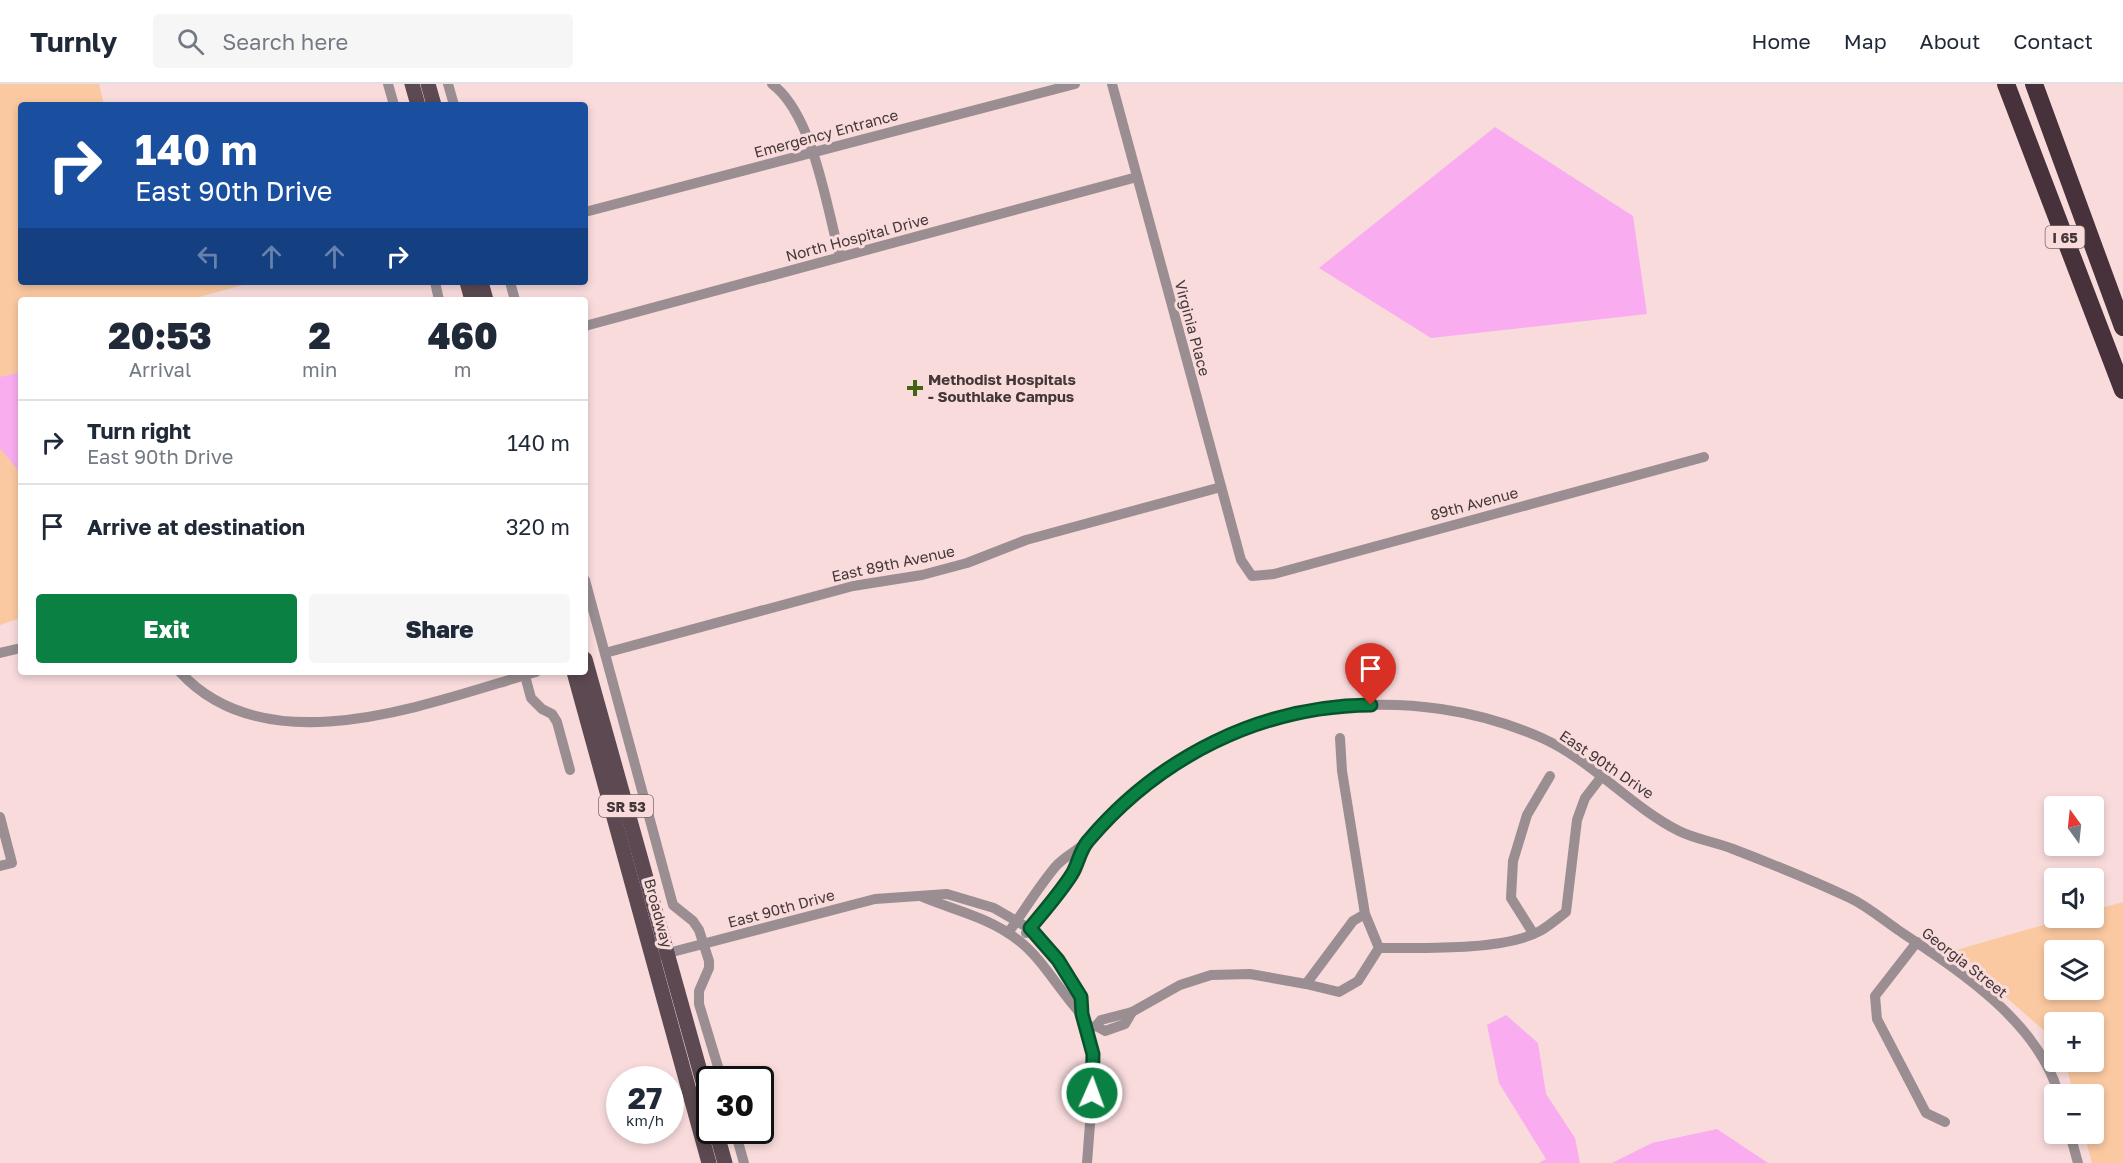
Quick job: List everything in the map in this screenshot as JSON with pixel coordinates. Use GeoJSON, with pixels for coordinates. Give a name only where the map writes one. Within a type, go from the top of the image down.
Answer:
{"type":"FeatureCollection","features":[{"type":"Feature","properties":{"kind":"highway","name":"I 65"},"geometry":{"type":"LineString","coordinates":[[2006,84],[2123,390]]}},
{"type":"Feature","properties":{"kind":"highway","name":"I 65"},"geometry":{"type":"LineString","coordinates":[[2034,84],[2123,327]]}},
{"type":"Feature","properties":{"kind":"main road"},"geometry":{"type":"LineString","coordinates":[[412,84],[417,102]]}},
{"type":"Feature","properties":{"kind":"main road"},"geometry":{"type":"LineString","coordinates":[[428,84],[433,102]]}},
{"type":"Feature","properties":{"kind":"main road","name":"Broadway"},"geometry":{"type":"LineString","coordinates":[[588,671],[710,1163]]}},
{"type":"Feature","properties":{"kind":"main road","name":"Broadway"},"geometry":{"type":"LineString","coordinates":[[575,675],[660,955],[697,1066]]}},
{"type":"Feature","properties":{"kind":"main road"},"geometry":{"type":"LineString","coordinates":[[720,1144],[725,1163]]}},
{"type":"Feature","properties":{"kind":"street"},"geometry":{"type":"LineString","coordinates":[[388,84],[393,102]]}},
{"type":"Feature","properties":{"kind":"street"},"geometry":{"type":"LineString","coordinates":[[448,84],[453,102]]}},
{"type":"Feature","properties":{"kind":"street"},"geometry":{"type":"LineString","coordinates":[[772,84],[798,113],[812,152],[840,257]]}},
{"type":"Feature","properties":{"kind":"street","name":"Emergency Entrance"},"geometry":{"type":"LineString","coordinates":[[588,211],[1075,84]]}},
{"type":"Feature","properties":{"kind":"street","name":"Virginia Place"},"geometry":{"type":"LineString","coordinates":[[1112,84],[1241,560],[1252,576]]}},
{"type":"Feature","properties":{"kind":"street","name":"North Hospital Drive"},"geometry":{"type":"LineString","coordinates":[[588,325],[1137,177]]}},
{"type":"Feature","properties":{"kind":"street","name":"89th Avenue"},"geometry":{"type":"LineString","coordinates":[[1252,576],[1274,574],[1704,457]]}},
{"type":"Feature","properties":{"kind":"street","name":"East 89th Avenue"},"geometry":{"type":"LineString","coordinates":[[605,653],[853,586],[945,569],[1026,540],[1221,487]]}},
{"type":"Feature","properties":{"kind":"street"},"geometry":{"type":"LineString","coordinates":[[588,591],[673,905],[693,921],[704,944],[709,968],[701,981],[699,1004],[718,1066]]}},
{"type":"Feature","properties":{"kind":"street"},"geometry":{"type":"LineString","coordinates":[[0,653],[18,649]]}},
{"type":"Feature","properties":{"kind":"street"},"geometry":{"type":"LineString","coordinates":[[183,675],[192,685],[217,702],[262,718],[292,722],[325,721],[393,712],[522,675]]}},
{"type":"Feature","properties":{"kind":"street"},"geometry":{"type":"LineString","coordinates":[[529,675],[531,698],[542,710],[552,714],[557,722],[570,770]]}},
{"type":"Feature","properties":{"kind":"street","name":"East 90th Drive"},"geometry":{"type":"LineString","coordinates":[[1008,933],[1058,863],[1085,844],[1122,804],[1170,766],[1210,743],[1255,724],[1302,711],[1349,705],[1394,705],[1454,710],[1498,722],[1543,739],[1602,776],[1679,831],[1731,848],[1820,885],[1854,900],[1883,920]]}},
{"type":"Feature","properties":{"kind":"street"},"geometry":{"type":"LineString","coordinates":[[1340,738],[1342,771],[1365,914],[1379,948]]}},
{"type":"Feature","properties":{"kind":"street"},"geometry":{"type":"LineString","coordinates":[[1533,933],[1511,898],[1513,861],[1527,815],[1550,776]]}},
{"type":"Feature","properties":{"kind":"street"},"geometry":{"type":"LineString","coordinates":[[1379,948],[1440,948],[1498,943],[1533,933],[1566,912],[1577,820],[1585,798],[1602,776]]}},
{"type":"Feature","properties":{"kind":"street"},"geometry":{"type":"LineString","coordinates":[[0,817],[12,862],[0,866]]}},
{"type":"Feature","properties":{"kind":"street","name":"East 90th Drive"},"geometry":{"type":"LineString","coordinates":[[919,896],[972,915],[1020,941],[1072,873],[1085,844]]}},
{"type":"Feature","properties":{"kind":"street","name":"East 90th Drive"},"geometry":{"type":"LineString","coordinates":[[660,955],[875,899],[958,896],[994,908],[1030,928]]}},
{"type":"Feature","properties":{"kind":"street"},"geometry":{"type":"LineString","coordinates":[[1306,984],[1353,921],[1365,914]]}},
{"type":"Feature","properties":{"kind":"street","name":"Georgia Street"},"geometry":{"type":"LineString","coordinates":[[1883,920],[1917,942],[1989,997],[2031,1040],[2053,1084]]}},
{"type":"Feature","properties":{"kind":"street"},"geometry":{"type":"LineString","coordinates":[[1030,928],[1074,982],[1081,997],[1082,1014]]}},
{"type":"Feature","properties":{"kind":"street"},"geometry":{"type":"LineString","coordinates":[[1020,941],[1046,968],[1067,1000],[1082,1014],[1091,1027],[1094,1072],[1087,1163]]}},
{"type":"Feature","properties":{"kind":"street"},"geometry":{"type":"LineString","coordinates":[[1917,942],[1875,996],[1874,1008],[1877,1020],[1926,1113],[1945,1122]]}},
{"type":"Feature","properties":{"kind":"street"},"geometry":{"type":"LineString","coordinates":[[1091,1027],[1101,1020],[1132,1012],[1180,985],[1212,975],[1250,974],[1339,992],[1358,981],[1379,948]]}},
{"type":"Feature","properties":{"kind":"street"},"geometry":{"type":"LineString","coordinates":[[739,1144],[744,1163]]}},
{"type":"Feature","properties":{"kind":"street"},"geometry":{"type":"LineString","coordinates":[[2073,1144],[2078,1163]]}},
{"type":"Feature","properties":{"kind":"shaded area"},"geometry":{"type":"Polygon","coordinates":[[[0,84],[99,84],[103,102],[18,102],[18,285],[243,285],[199,297],[18,297],[18,619],[0,625],[0,84]]]}},
{"type":"Feature","properties":{"kind":"shaded area"},"geometry":{"type":"Polygon","coordinates":[[[1495,127],[1633,216],[1647,314],[1431,338],[1319,268],[1495,127]]]}},
{"type":"Feature","properties":{"kind":"shaded area"},"geometry":{"type":"Polygon","coordinates":[[[18,373],[18,470],[0,448],[0,377],[18,373]]]}},
{"type":"Feature","properties":{"kind":"shaded area"},"geometry":{"type":"Polygon","coordinates":[[[2123,902],[2123,1163],[2092,1163],[2087,1144],[2104,1144],[2104,1084],[2071,1084],[2068,1072],[2104,1072],[2104,1012],[2044,1012],[2044,1030],[1953,951],[2044,925],[2044,928],[2104,928],[2104,907],[2123,902]]]}},
{"type":"Feature","properties":{"kind":"shaded area"},"geometry":{"type":"Polygon","coordinates":[[[1506,1015],[1538,1043],[1546,1094],[1575,1138],[1580,1163],[1539,1163],[1546,1159],[1499,1083],[1487,1025],[1506,1015]]]}},
{"type":"Feature","properties":{"kind":"shaded area"},"geometry":{"type":"Polygon","coordinates":[[[1717,1129],[1768,1163],[1612,1163],[1652,1143],[1717,1129]]]}},
{"type":"Feature","properties":{"kind":"place","name":"Methodist Hospitals - Southlake Campus"},"geometry":{"type":"Point","coordinates":[915,388]}},
{"type":"Feature","properties":{"kind":"route"},"geometry":{"type":"LineString","coordinates":[[1092,1093],[1093,1054],[1082,1014],[1081,997],[1074,982],[1058,960],[1030,928],[1072,873],[1085,844],[1141,787],[1170,766],[1210,743],[1255,724],[1302,711],[1349,705],[1371,705]]}}]}
